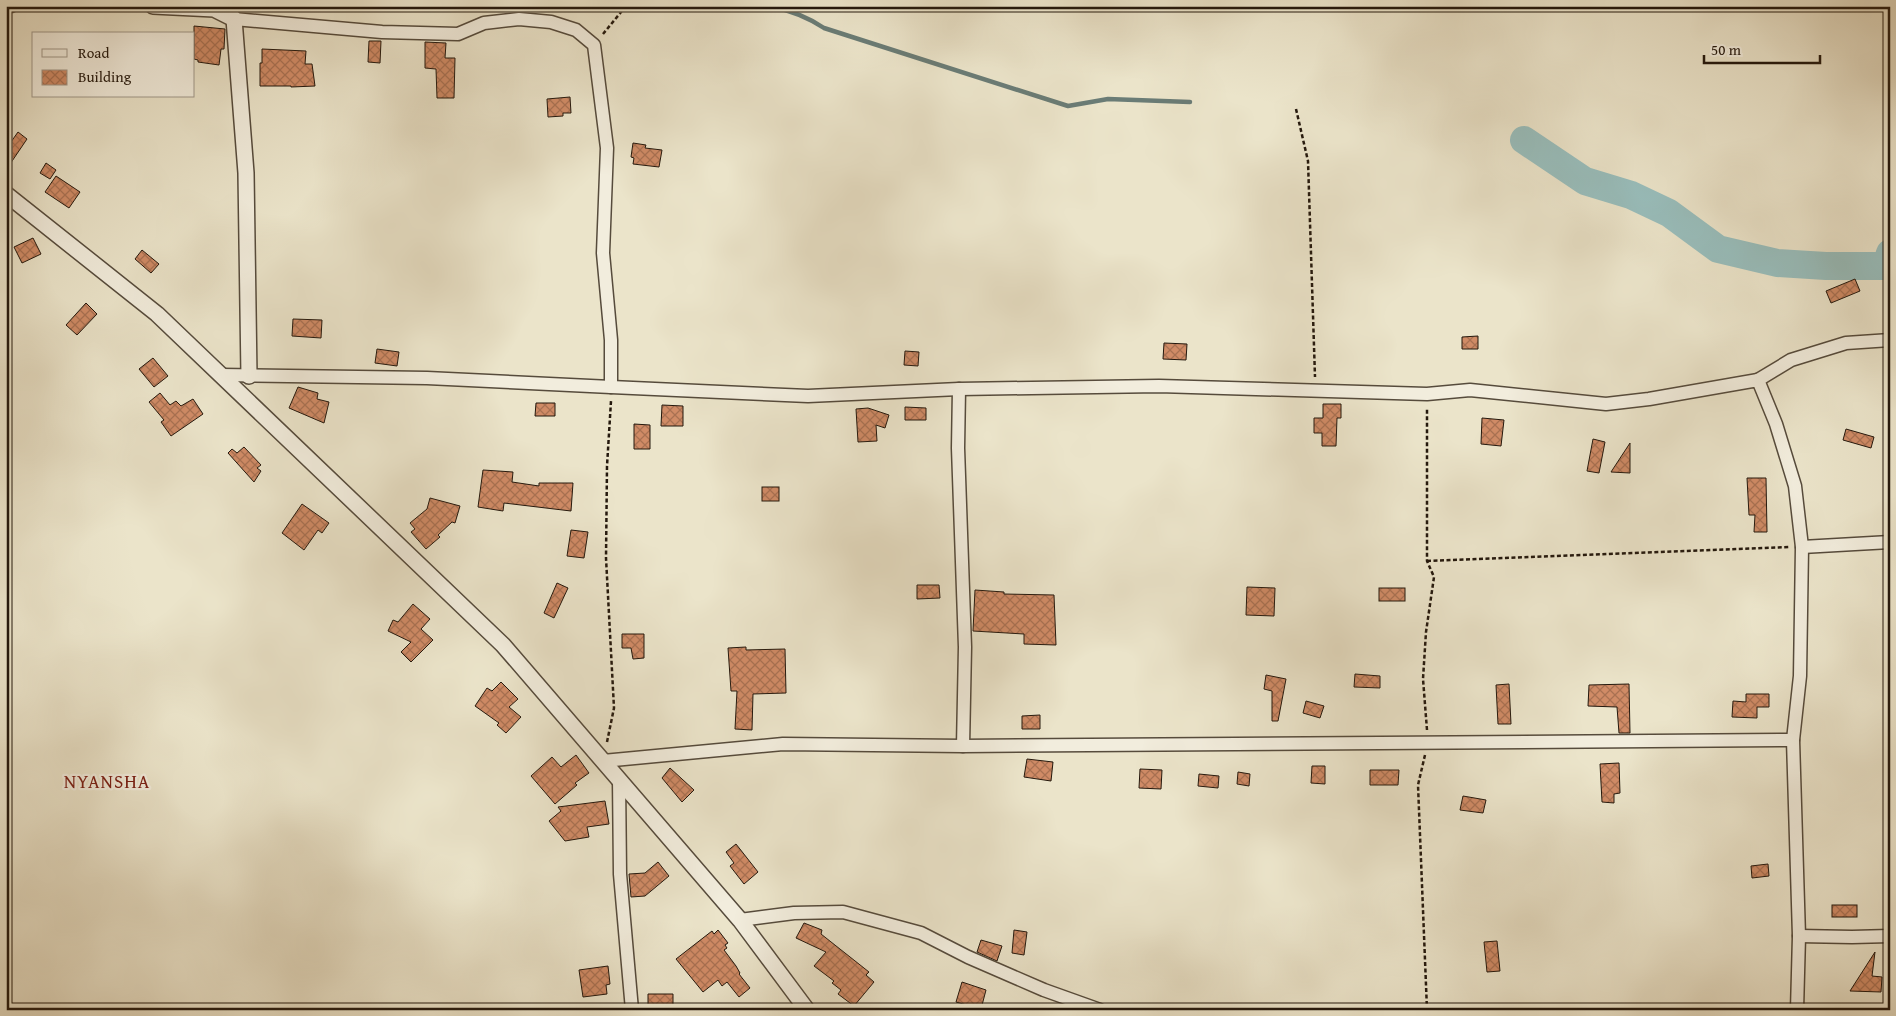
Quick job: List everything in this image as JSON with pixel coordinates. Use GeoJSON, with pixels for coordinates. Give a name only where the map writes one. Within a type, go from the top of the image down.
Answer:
{"type":"FeatureCollection","features":[{"type":"Feature","properties":{"kind":"street"},"geometry":{"type":"LineString","coordinates":[[153,6],[214,9],[382,32],[458,34],[484,22],[519,18],[551,22],[576,30],[594,45],[607,148],[603,253],[611,340],[611,387]]}},
{"type":"Feature","properties":{"kind":"street"},"geometry":{"type":"LineString","coordinates":[[232,12],[246,173],[250,376]]}},
{"type":"Feature","properties":{"kind":"street"},"geometry":{"type":"LineString","coordinates":[[6,194],[157,314],[503,645],[740,920],[807,1010]]}},
{"type":"Feature","properties":{"kind":"street"},"geometry":{"type":"LineString","coordinates":[[220,375],[427,378],[808,396],[959,389],[1159,386],[1427,394],[1470,390],[1606,404],[1650,399],[1758,380],[1791,360],[1846,343],[1890,340]]}},
{"type":"Feature","properties":{"kind":"street"},"geometry":{"type":"LineString","coordinates":[[1758,380],[1776,424],[1795,486],[1802,547],[1800,676],[1793,740],[1799,936],[1797,1010]]}},
{"type":"Feature","properties":{"kind":"street"},"geometry":{"type":"LineString","coordinates":[[959,389],[958,448],[965,647],[963,746]]}},
{"type":"Feature","properties":{"kind":"street"},"geometry":{"type":"LineString","coordinates":[[1802,547],[1890,542]]}},
{"type":"Feature","properties":{"kind":"street"},"geometry":{"type":"LineString","coordinates":[[604,761],[783,744],[963,746],[1793,740]]}},
{"type":"Feature","properties":{"kind":"street"},"geometry":{"type":"LineString","coordinates":[[619,779],[620,874],[632,1010]]}},
{"type":"Feature","properties":{"kind":"street"},"geometry":{"type":"LineString","coordinates":[[740,920],[794,913],[843,912],[921,933],[968,957],[1044,990],[1100,1010]]}},
{"type":"Feature","properties":{"kind":"street"},"geometry":{"type":"LineString","coordinates":[[1799,936],[1890,936]]}},
{"type":"Feature","properties":{"kind":"path"},"geometry":{"type":"LineString","coordinates":[[6,15],[14,11],[38,6]]}},
{"type":"Feature","properties":{"kind":"path"},"geometry":{"type":"LineString","coordinates":[[594,45],[626,6]]}},
{"type":"Feature","properties":{"kind":"path"},"geometry":{"type":"LineString","coordinates":[[1296,110],[1308,161],[1316,391]]}},
{"type":"Feature","properties":{"kind":"path"},"geometry":{"type":"LineString","coordinates":[[604,761],[614,708],[606,558],[607,466],[611,387]]}},
{"type":"Feature","properties":{"kind":"path"},"geometry":{"type":"LineString","coordinates":[[1427,394],[1427,561],[1434,577],[1426,632],[1423,679],[1428,742],[1418,785],[1427,1010]]}},
{"type":"Feature","properties":{"kind":"path"},"geometry":{"type":"LineString","coordinates":[[1427,561],[1802,547]]}},
{"type":"Feature","properties":{"kind":"building"},"geometry":{"type":"Polygon","coordinates":[[[194,26],[225,29],[224,49],[221,49],[219,65],[198,62],[195,59],[194,26]]]}},
{"type":"Feature","properties":{"kind":"building"},"geometry":{"type":"Polygon","coordinates":[[[369,41],[381,41],[380,63],[368,62],[369,41]]]}},
{"type":"Feature","properties":{"kind":"building"},"geometry":{"type":"Polygon","coordinates":[[[425,42],[446,43],[445,58],[455,58],[454,98],[437,98],[436,69],[425,68],[425,42]]]}},
{"type":"Feature","properties":{"kind":"building"},"geometry":{"type":"Polygon","coordinates":[[[262,49],[306,51],[305,64],[312,64],[315,86],[260,86],[262,49]]]}},
{"type":"Feature","properties":{"kind":"building"},"geometry":{"type":"Polygon","coordinates":[[[570,97],[571,113],[563,113],[563,116],[548,117],[547,99],[570,97]]]}},
{"type":"Feature","properties":{"kind":"building"},"geometry":{"type":"Polygon","coordinates":[[[18,132],[27,139],[6,170],[6,149],[18,132]]]}},
{"type":"Feature","properties":{"kind":"building"},"geometry":{"type":"Polygon","coordinates":[[[633,143],[646,145],[645,148],[662,150],[659,167],[633,164],[634,158],[631,157],[633,143]]]}},
{"type":"Feature","properties":{"kind":"building"},"geometry":{"type":"Polygon","coordinates":[[[46,163],[56,170],[50,179],[40,173],[46,163]]]}},
{"type":"Feature","properties":{"kind":"building"},"geometry":{"type":"Polygon","coordinates":[[[56,176],[80,192],[69,208],[45,192],[56,176]]]}},
{"type":"Feature","properties":{"kind":"building"},"geometry":{"type":"Polygon","coordinates":[[[33,238],[41,254],[22,263],[14,247],[33,238]]]}},
{"type":"Feature","properties":{"kind":"building"},"geometry":{"type":"Polygon","coordinates":[[[142,250],[159,264],[151,273],[135,259],[142,250]]]}},
{"type":"Feature","properties":{"kind":"building"},"geometry":{"type":"Polygon","coordinates":[[[1855,279],[1860,291],[1831,303],[1826,291],[1855,279]]]}},
{"type":"Feature","properties":{"kind":"building"},"geometry":{"type":"Polygon","coordinates":[[[86,303],[97,314],[77,335],[66,325],[86,303]]]}},
{"type":"Feature","properties":{"kind":"building"},"geometry":{"type":"Polygon","coordinates":[[[293,319],[322,320],[321,338],[292,336],[293,319]]]}},
{"type":"Feature","properties":{"kind":"building"},"geometry":{"type":"Polygon","coordinates":[[[1478,336],[1478,349],[1462,349],[1462,337],[1478,336]]]}},
{"type":"Feature","properties":{"kind":"building"},"geometry":{"type":"Polygon","coordinates":[[[1164,343],[1187,344],[1186,360],[1163,359],[1164,343]]]}},
{"type":"Feature","properties":{"kind":"building"},"geometry":{"type":"Polygon","coordinates":[[[377,349],[399,352],[397,366],[375,363],[377,349]]]}},
{"type":"Feature","properties":{"kind":"building"},"geometry":{"type":"Polygon","coordinates":[[[905,351],[919,352],[918,366],[904,365],[905,351]]]}},
{"type":"Feature","properties":{"kind":"building"},"geometry":{"type":"Polygon","coordinates":[[[153,358],[168,376],[154,387],[139,369],[153,358]]]}},
{"type":"Feature","properties":{"kind":"building"},"geometry":{"type":"Polygon","coordinates":[[[298,387],[318,393],[317,399],[329,402],[324,423],[289,408],[298,387]]]}},
{"type":"Feature","properties":{"kind":"building"},"geometry":{"type":"Polygon","coordinates":[[[160,393],[170,405],[176,401],[181,406],[193,399],[203,414],[171,436],[161,422],[164,420],[149,402],[160,393]]]}},
{"type":"Feature","properties":{"kind":"building"},"geometry":{"type":"Polygon","coordinates":[[[536,403],[555,403],[555,416],[535,416],[536,403]]]}},
{"type":"Feature","properties":{"kind":"building"},"geometry":{"type":"Polygon","coordinates":[[[1323,404],[1341,404],[1341,418],[1337,418],[1336,446],[1322,446],[1322,433],[1314,433],[1314,418],[1323,418],[1323,404]]]}},
{"type":"Feature","properties":{"kind":"building"},"geometry":{"type":"Polygon","coordinates":[[[662,405],[683,406],[683,426],[661,426],[662,405]]]}},
{"type":"Feature","properties":{"kind":"building"},"geometry":{"type":"Polygon","coordinates":[[[905,407],[926,408],[926,420],[905,420],[905,407]]]}},
{"type":"Feature","properties":{"kind":"building"},"geometry":{"type":"Polygon","coordinates":[[[868,408],[889,415],[885,428],[876,425],[877,441],[858,442],[856,409],[868,408]]]}},
{"type":"Feature","properties":{"kind":"building"},"geometry":{"type":"Polygon","coordinates":[[[1482,418],[1504,420],[1501,446],[1481,444],[1482,418]]]}},
{"type":"Feature","properties":{"kind":"building"},"geometry":{"type":"Polygon","coordinates":[[[634,424],[650,425],[650,449],[634,449],[634,424]]]}},
{"type":"Feature","properties":{"kind":"building"},"geometry":{"type":"Polygon","coordinates":[[[1846,429],[1874,437],[1871,448],[1843,440],[1846,429]]]}},
{"type":"Feature","properties":{"kind":"building"},"geometry":{"type":"Polygon","coordinates":[[[1593,439],[1605,442],[1599,473],[1587,471],[1593,439]]]}},
{"type":"Feature","properties":{"kind":"building"},"geometry":{"type":"Polygon","coordinates":[[[1630,443],[1630,473],[1611,472],[1630,443]]]}},
{"type":"Feature","properties":{"kind":"building"},"geometry":{"type":"Polygon","coordinates":[[[244,447],[261,465],[257,468],[261,471],[254,482],[228,453],[232,449],[237,453],[244,447]]]}},
{"type":"Feature","properties":{"kind":"building"},"geometry":{"type":"Polygon","coordinates":[[[483,470],[513,472],[512,482],[539,486],[539,483],[573,483],[571,511],[504,503],[503,511],[478,507],[483,470]]]}},
{"type":"Feature","properties":{"kind":"building"},"geometry":{"type":"Polygon","coordinates":[[[1747,478],[1766,478],[1767,532],[1754,532],[1755,515],[1749,515],[1747,478]]]}},
{"type":"Feature","properties":{"kind":"building"},"geometry":{"type":"Polygon","coordinates":[[[762,487],[779,487],[779,501],[762,501],[762,487]]]}},
{"type":"Feature","properties":{"kind":"building"},"geometry":{"type":"Polygon","coordinates":[[[430,498],[460,506],[455,523],[452,522],[438,535],[440,537],[426,549],[411,532],[415,529],[410,523],[427,509],[430,498]]]}},
{"type":"Feature","properties":{"kind":"building"},"geometry":{"type":"Polygon","coordinates":[[[302,504],[329,523],[322,533],[318,530],[304,550],[282,533],[302,504]]]}},
{"type":"Feature","properties":{"kind":"building"},"geometry":{"type":"Polygon","coordinates":[[[571,530],[588,532],[584,558],[567,556],[571,530]]]}},
{"type":"Feature","properties":{"kind":"building"},"geometry":{"type":"Polygon","coordinates":[[[557,583],[568,588],[554,618],[544,613],[557,583]]]}},
{"type":"Feature","properties":{"kind":"building"},"geometry":{"type":"Polygon","coordinates":[[[917,585],[939,585],[940,598],[917,599],[917,585]]]}},
{"type":"Feature","properties":{"kind":"building"},"geometry":{"type":"Polygon","coordinates":[[[1247,587],[1275,588],[1274,616],[1246,615],[1247,587]]]}},
{"type":"Feature","properties":{"kind":"building"},"geometry":{"type":"Polygon","coordinates":[[[1379,588],[1405,588],[1405,601],[1379,601],[1379,588]]]}},
{"type":"Feature","properties":{"kind":"building"},"geometry":{"type":"Polygon","coordinates":[[[975,590],[1004,592],[1004,594],[1054,595],[1056,645],[1024,644],[1024,634],[973,631],[975,590]]]}},
{"type":"Feature","properties":{"kind":"building"},"geometry":{"type":"Polygon","coordinates":[[[413,604],[430,619],[421,629],[433,640],[411,662],[401,652],[411,642],[388,631],[393,620],[398,622],[413,604]]]}},
{"type":"Feature","properties":{"kind":"building"},"geometry":{"type":"Polygon","coordinates":[[[622,634],[644,634],[644,658],[633,659],[631,648],[622,648],[622,634]]]}},
{"type":"Feature","properties":{"kind":"building"},"geometry":{"type":"Polygon","coordinates":[[[746,647],[746,650],[785,649],[786,693],[753,694],[752,730],[735,729],[737,691],[731,691],[728,648],[746,647]]]}},
{"type":"Feature","properties":{"kind":"building"},"geometry":{"type":"Polygon","coordinates":[[[1355,674],[1380,676],[1380,688],[1354,687],[1355,674]]]}},
{"type":"Feature","properties":{"kind":"building"},"geometry":{"type":"Polygon","coordinates":[[[1266,675],[1286,679],[1278,721],[1272,721],[1272,691],[1264,689],[1266,675]]]}},
{"type":"Feature","properties":{"kind":"building"},"geometry":{"type":"Polygon","coordinates":[[[501,682],[518,699],[509,707],[521,717],[506,733],[497,725],[499,723],[475,706],[487,688],[492,691],[501,682]]]}},
{"type":"Feature","properties":{"kind":"building"},"geometry":{"type":"Polygon","coordinates":[[[1509,684],[1511,724],[1498,724],[1496,685],[1509,684]]]}},
{"type":"Feature","properties":{"kind":"building"},"geometry":{"type":"Polygon","coordinates":[[[1629,684],[1630,733],[1619,733],[1617,707],[1588,706],[1589,685],[1629,684]]]}},
{"type":"Feature","properties":{"kind":"building"},"geometry":{"type":"Polygon","coordinates":[[[1746,694],[1769,694],[1769,707],[1757,707],[1757,718],[1732,717],[1733,701],[1746,702],[1746,694]]]}},
{"type":"Feature","properties":{"kind":"building"},"geometry":{"type":"Polygon","coordinates":[[[1306,701],[1324,706],[1320,718],[1303,713],[1306,701]]]}},
{"type":"Feature","properties":{"kind":"building"},"geometry":{"type":"Polygon","coordinates":[[[1040,715],[1040,729],[1022,729],[1022,716],[1040,715]]]}},
{"type":"Feature","properties":{"kind":"building"},"geometry":{"type":"Polygon","coordinates":[[[576,755],[589,773],[575,783],[577,785],[555,804],[531,776],[552,757],[561,767],[576,755]]]}},
{"type":"Feature","properties":{"kind":"building"},"geometry":{"type":"Polygon","coordinates":[[[1027,759],[1053,762],[1051,781],[1024,777],[1027,759]]]}},
{"type":"Feature","properties":{"kind":"building"},"geometry":{"type":"Polygon","coordinates":[[[1619,763],[1620,793],[1614,794],[1614,803],[1602,802],[1600,764],[1619,763]]]}},
{"type":"Feature","properties":{"kind":"building"},"geometry":{"type":"Polygon","coordinates":[[[1312,766],[1325,766],[1325,784],[1311,783],[1312,766]]]}},
{"type":"Feature","properties":{"kind":"building"},"geometry":{"type":"Polygon","coordinates":[[[670,768],[694,790],[682,802],[662,778],[670,768]]]}},
{"type":"Feature","properties":{"kind":"building"},"geometry":{"type":"Polygon","coordinates":[[[1140,769],[1162,770],[1161,789],[1139,788],[1140,769]]]}},
{"type":"Feature","properties":{"kind":"building"},"geometry":{"type":"Polygon","coordinates":[[[1370,770],[1399,770],[1398,785],[1370,785],[1370,770]]]}},
{"type":"Feature","properties":{"kind":"building"},"geometry":{"type":"Polygon","coordinates":[[[1238,772],[1250,774],[1249,786],[1237,784],[1238,772]]]}},
{"type":"Feature","properties":{"kind":"building"},"geometry":{"type":"Polygon","coordinates":[[[1199,774],[1219,776],[1218,788],[1198,786],[1199,774]]]}},
{"type":"Feature","properties":{"kind":"building"},"geometry":{"type":"Polygon","coordinates":[[[1463,796],[1486,800],[1483,813],[1460,810],[1463,796]]]}},
{"type":"Feature","properties":{"kind":"building"},"geometry":{"type":"Polygon","coordinates":[[[605,801],[609,824],[587,827],[589,837],[565,841],[549,821],[561,811],[558,807],[605,801]]]}},
{"type":"Feature","properties":{"kind":"building"},"geometry":{"type":"Polygon","coordinates":[[[736,844],[758,872],[744,884],[730,866],[734,863],[726,852],[736,844]]]}},
{"type":"Feature","properties":{"kind":"building"},"geometry":{"type":"Polygon","coordinates":[[[658,862],[669,876],[645,896],[631,897],[629,874],[645,873],[658,862]]]}},
{"type":"Feature","properties":{"kind":"building"},"geometry":{"type":"Polygon","coordinates":[[[1768,864],[1769,876],[1752,878],[1751,866],[1768,864]]]}},
{"type":"Feature","properties":{"kind":"building"},"geometry":{"type":"Polygon","coordinates":[[[1832,905],[1857,905],[1857,917],[1832,917],[1832,905]]]}},
{"type":"Feature","properties":{"kind":"building"},"geometry":{"type":"Polygon","coordinates":[[[804,923],[822,930],[821,934],[869,972],[866,975],[874,982],[854,1006],[838,994],[841,990],[832,983],[834,981],[814,966],[826,952],[796,938],[804,923]]]}},
{"type":"Feature","properties":{"kind":"building"},"geometry":{"type":"Polygon","coordinates":[[[718,930],[728,943],[725,945],[727,948],[724,950],[750,988],[739,997],[727,982],[722,986],[718,980],[703,992],[676,959],[712,931],[714,934],[718,930]]]}},
{"type":"Feature","properties":{"kind":"building"},"geometry":{"type":"Polygon","coordinates":[[[1014,930],[1027,932],[1024,955],[1012,953],[1014,930]]]}},
{"type":"Feature","properties":{"kind":"building"},"geometry":{"type":"Polygon","coordinates":[[[981,940],[1002,946],[997,961],[977,952],[981,940]]]}},
{"type":"Feature","properties":{"kind":"building"},"geometry":{"type":"Polygon","coordinates":[[[1497,941],[1500,971],[1487,972],[1484,942],[1497,941]]]}},
{"type":"Feature","properties":{"kind":"building"},"geometry":{"type":"Polygon","coordinates":[[[1875,952],[1872,976],[1882,977],[1881,992],[1850,991],[1875,952]]]}},
{"type":"Feature","properties":{"kind":"building"},"geometry":{"type":"Polygon","coordinates":[[[608,966],[610,984],[606,985],[607,994],[583,997],[579,970],[608,966]]]}},
{"type":"Feature","properties":{"kind":"building"},"geometry":{"type":"Polygon","coordinates":[[[962,982],[986,990],[981,1009],[956,1002],[962,982]]]}},
{"type":"Feature","properties":{"kind":"building"},"geometry":{"type":"Polygon","coordinates":[[[648,994],[673,994],[673,1009],[648,1010],[648,994]]]}},
{"type":"Feature","properties":{"kind":"waterway"},"geometry":{"type":"LineString","coordinates":[[769,6],[797,14],[824,28],[1068,106],[1108,99],[1190,102]]}},
{"type":"Feature","properties":{"kind":"waterway"},"geometry":{"type":"LineString","coordinates":[[1524,140],[1585,181],[1631,195],[1669,213],[1718,249],[1777,263],[1826,266],[1886,266],[1890,253]]}},
{"type":"Feature","properties":{"kind":"district","name":"NYANSHA"},"geometry":{"type":"Point","coordinates":[107,781]}}]}
